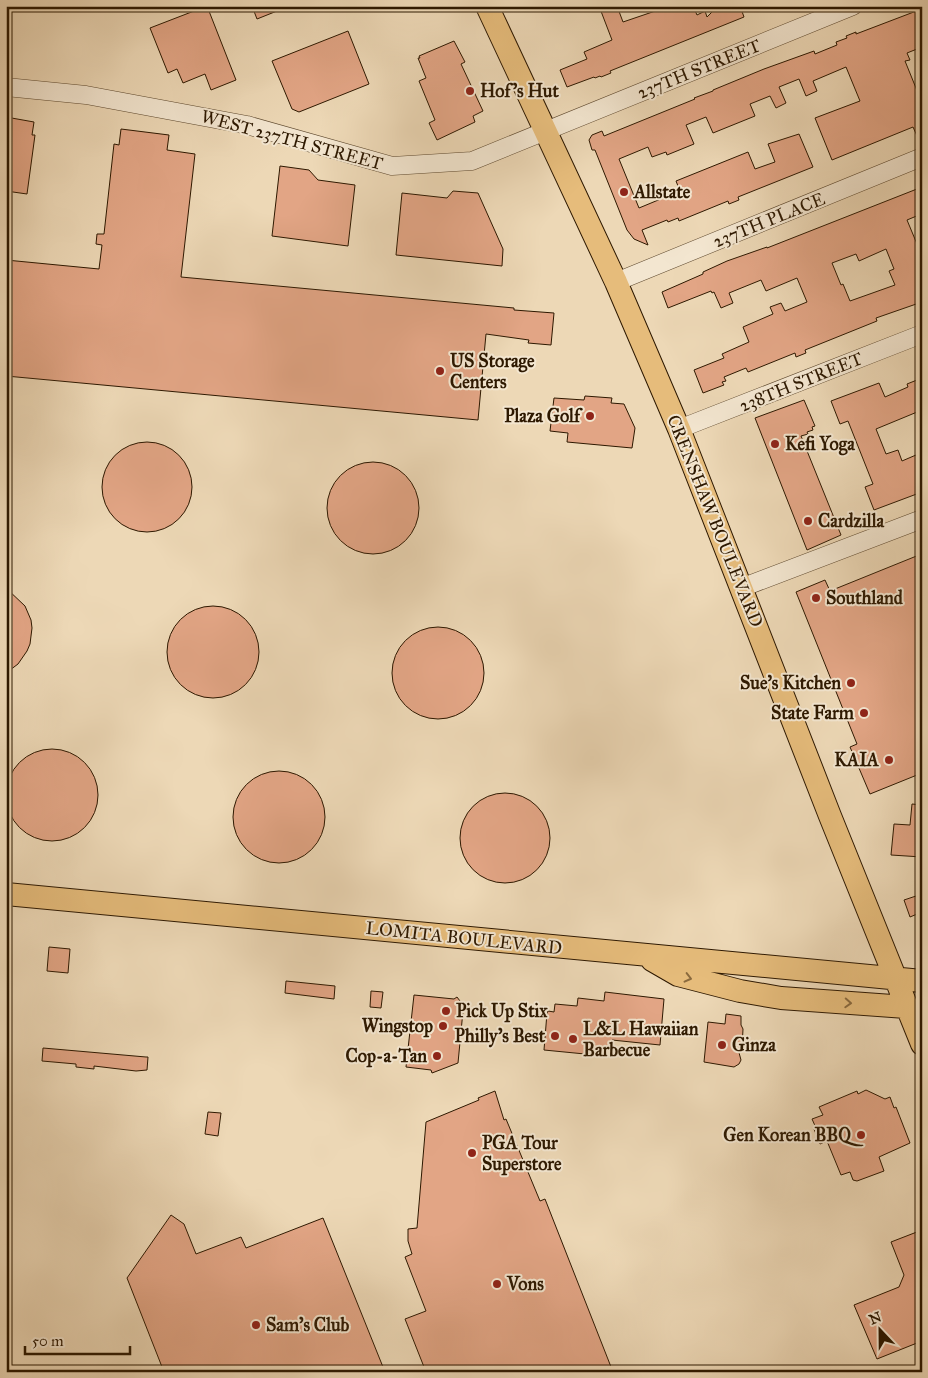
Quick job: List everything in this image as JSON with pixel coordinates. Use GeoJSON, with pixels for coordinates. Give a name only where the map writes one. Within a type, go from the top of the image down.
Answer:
{"type":"FeatureCollection","features":[{"type":"Feature","properties":{"kind":"main road","name":"CRENSHAW BOULEVARD"},"geometry":{"type":"LineString","coordinates":[[487,6],[616,282],[679,429],[922,1044]]}},
{"type":"Feature","properties":{"kind":"main road","name":"LOMITA BOULEVARD"},"geometry":{"type":"LineString","coordinates":[[6,894],[922,981]]}},
{"type":"Feature","properties":{"kind":"main road"},"geometry":{"type":"LineString","coordinates":[[645,956],[678,975],[740,991],[781,998],[906,1007]]}},
{"type":"Feature","properties":{"kind":"street","name":"237TH STREET"},"geometry":{"type":"LineString","coordinates":[[544,131],[853,6]]}},
{"type":"Feature","properties":{"kind":"street","name":"WEST 237TH STREET"},"geometry":{"type":"LineString","coordinates":[[6,87],[86,95],[248,125],[392,166],[472,161],[544,131]]}},
{"type":"Feature","properties":{"kind":"street","name":"237TH PLACE"},"geometry":{"type":"LineString","coordinates":[[616,282],[922,157]]}},
{"type":"Feature","properties":{"kind":"street","name":"238TH STREET"},"geometry":{"type":"LineString","coordinates":[[679,429],[922,334]]}},
{"type":"Feature","properties":{"kind":"street"},"geometry":{"type":"LineString","coordinates":[[741,588],[922,518]]}},
{"type":"Feature","properties":{"kind":"building"},"geometry":{"type":"Polygon","coordinates":[[[207,6],[236,80],[211,90],[205,74],[183,83],[177,69],[168,73],[150,28],[207,6]]]}},
{"type":"Feature","properties":{"kind":"building"},"geometry":{"type":"Polygon","coordinates":[[[252,6],[287,6],[287,7],[257,19],[252,6]]]}},
{"type":"Feature","properties":{"kind":"building"},"geometry":{"type":"Polygon","coordinates":[[[599,6],[617,6],[623,22],[670,6],[693,6],[697,15],[705,11],[707,17],[718,6],[740,6],[744,17],[610,71],[611,73],[601,77],[594,77],[567,87],[560,70],[587,59],[584,52],[612,40],[599,6]]]}},
{"type":"Feature","properties":{"kind":"building"},"geometry":{"type":"Polygon","coordinates":[[[919,10],[922,18],[922,47],[907,53],[910,60],[905,61],[918,93],[922,91],[922,147],[913,127],[832,160],[815,118],[860,101],[846,67],[813,81],[817,91],[806,96],[799,79],[779,87],[786,103],[776,108],[770,96],[750,104],[755,116],[713,133],[706,117],[686,125],[694,144],[667,155],[666,152],[652,157],[648,147],[619,159],[639,208],[680,191],[676,181],[748,152],[755,169],[775,162],[768,144],[799,134],[813,167],[738,197],[739,200],[729,204],[728,201],[679,221],[678,218],[668,222],[667,220],[642,230],[648,245],[634,239],[627,230],[595,150],[592,150],[589,140],[592,135],[602,131],[604,136],[764,69],[814,51],[815,54],[837,45],[836,42],[856,32],[856,34],[919,10]]]}},
{"type":"Feature","properties":{"kind":"building"},"geometry":{"type":"Polygon","coordinates":[[[348,31],[369,84],[299,112],[292,109],[272,61],[348,31]]]}},
{"type":"Feature","properties":{"kind":"building"},"geometry":{"type":"Polygon","coordinates":[[[454,41],[465,62],[461,64],[483,111],[473,116],[475,122],[437,140],[429,123],[435,120],[419,81],[426,78],[418,58],[454,41]]]}},
{"type":"Feature","properties":{"kind":"building"},"geometry":{"type":"Polygon","coordinates":[[[6,117],[34,122],[32,135],[35,135],[27,194],[6,191],[6,117]]]}},
{"type":"Feature","properties":{"kind":"building"},"geometry":{"type":"Polygon","coordinates":[[[121,129],[169,135],[167,150],[195,154],[181,277],[554,313],[551,345],[528,343],[529,340],[486,334],[478,420],[6,376],[6,260],[99,269],[102,245],[96,244],[97,234],[104,234],[114,144],[119,145],[121,129]]]}},
{"type":"Feature","properties":{"kind":"building"},"geometry":{"type":"Polygon","coordinates":[[[280,166],[309,170],[318,180],[355,185],[348,246],[272,236],[280,166]]]}},
{"type":"Feature","properties":{"kind":"building"},"geometry":{"type":"Polygon","coordinates":[[[922,187],[922,207],[917,209],[919,215],[907,220],[922,256],[922,302],[876,318],[877,321],[805,350],[806,353],[796,357],[795,353],[748,372],[746,368],[724,377],[726,381],[722,382],[724,385],[703,393],[694,370],[724,358],[722,354],[749,342],[743,327],[773,314],[770,307],[781,303],[785,311],[807,302],[797,278],[766,291],[761,280],[729,293],[733,303],[721,308],[714,292],[712,293],[711,291],[668,308],[662,292],[727,261],[767,248],[922,187]],[[886,249],[859,261],[856,254],[832,263],[850,301],[895,285],[889,271],[894,269],[886,249]]]}},
{"type":"Feature","properties":{"kind":"building"},"geometry":{"type":"Polygon","coordinates":[[[453,191],[478,193],[503,249],[502,266],[396,255],[402,193],[447,198],[453,191]]]}},
{"type":"Feature","properties":{"kind":"building"},"geometry":{"type":"Polygon","coordinates":[[[922,378],[922,410],[876,429],[886,454],[898,450],[902,461],[916,455],[922,471],[922,492],[874,510],[865,487],[873,484],[848,421],[840,424],[831,401],[879,383],[885,397],[908,387],[907,384],[922,378]]]}},
{"type":"Feature","properties":{"kind":"building","name":"Plaza Golf"},"geometry":{"type":"Polygon","coordinates":[[[585,396],[612,398],[611,403],[624,404],[635,428],[632,448],[567,442],[568,433],[550,431],[554,398],[584,400],[585,396]]]}},
{"type":"Feature","properties":{"kind":"building"},"geometry":{"type":"Polygon","coordinates":[[[804,400],[815,426],[812,427],[813,430],[807,432],[808,434],[801,436],[841,535],[807,550],[755,418],[804,400]]]}},
{"type":"Feature","properties":{"kind":"building"},"geometry":{"type":"Polygon","coordinates":[[[147,442],[164,445],[179,455],[189,470],[192,487],[189,504],[179,519],[164,529],[147,532],[130,529],[115,519],[105,504],[102,487],[105,470],[115,455],[130,445],[147,442]]]}},
{"type":"Feature","properties":{"kind":"building"},"geometry":{"type":"Polygon","coordinates":[[[373,462],[382,463],[399,470],[411,482],[418,499],[418,517],[411,534],[399,546],[382,553],[373,554],[364,553],[347,546],[335,534],[328,517],[327,508],[328,499],[335,482],[347,470],[364,463],[373,462]]]}},
{"type":"Feature","properties":{"kind":"building"},"geometry":{"type":"Polygon","coordinates":[[[919,555],[922,562],[922,773],[870,794],[850,747],[857,744],[796,592],[825,580],[830,591],[919,555]]]}},
{"type":"Feature","properties":{"kind":"building"},"geometry":{"type":"Polygon","coordinates":[[[6,588],[25,606],[32,628],[27,651],[18,664],[6,673],[6,588]]]}},
{"type":"Feature","properties":{"kind":"building"},"geometry":{"type":"Polygon","coordinates":[[[213,606],[230,610],[245,620],[255,635],[259,652],[255,669],[245,684],[230,694],[213,698],[196,694],[181,684],[171,669],[167,652],[171,635],[181,620],[196,610],[213,606]]]}},
{"type":"Feature","properties":{"kind":"building"},"geometry":{"type":"Polygon","coordinates":[[[438,627],[456,631],[470,641],[480,655],[484,673],[480,691],[470,705],[456,715],[438,719],[420,715],[406,705],[396,691],[392,673],[396,655],[406,641],[420,631],[438,627]]]}},
{"type":"Feature","properties":{"kind":"building"},"geometry":{"type":"Polygon","coordinates":[[[52,749],[70,753],[84,763],[94,777],[98,795],[94,813],[84,827],[70,837],[52,841],[34,837],[20,827],[10,813],[6,795],[10,777],[20,763],[34,753],[52,749]]]}},
{"type":"Feature","properties":{"kind":"building"},"geometry":{"type":"Polygon","coordinates":[[[279,771],[296,775],[311,785],[321,800],[325,817],[321,834],[311,849],[296,859],[279,863],[262,859],[247,849],[237,834],[233,817],[237,800],[247,785],[262,775],[279,771]]]}},
{"type":"Feature","properties":{"kind":"building"},"geometry":{"type":"Polygon","coordinates":[[[505,793],[522,796],[537,806],[547,821],[550,838],[547,855],[537,870],[522,880],[505,883],[488,880],[473,870],[463,855],[460,838],[463,821],[473,806],[488,796],[505,793]]]}},
{"type":"Feature","properties":{"kind":"building","name":"KAIA"},"geometry":{"type":"Polygon","coordinates":[[[912,804],[922,805],[922,857],[891,855],[894,824],[910,825],[912,804]]]}},
{"type":"Feature","properties":{"kind":"building"},"geometry":{"type":"Polygon","coordinates":[[[922,894],[922,912],[910,917],[904,900],[922,894]]]}},
{"type":"Feature","properties":{"kind":"building"},"geometry":{"type":"Polygon","coordinates":[[[49,947],[70,949],[68,973],[47,971],[49,947]]]}},
{"type":"Feature","properties":{"kind":"building"},"geometry":{"type":"Polygon","coordinates":[[[286,981],[335,986],[334,999],[285,993],[286,981]]]}},
{"type":"Feature","properties":{"kind":"building"},"geometry":{"type":"Polygon","coordinates":[[[371,991],[383,992],[381,1008],[370,1007],[371,991]]]}},
{"type":"Feature","properties":{"kind":"building"},"geometry":{"type":"Polygon","coordinates":[[[605,992],[664,999],[660,1045],[612,1040],[611,1049],[586,1046],[585,1054],[544,1050],[547,1013],[548,1011],[554,1012],[555,1004],[577,1006],[578,998],[604,1001],[605,992]]]}},
{"type":"Feature","properties":{"kind":"building"},"geometry":{"type":"Polygon","coordinates":[[[414,995],[454,999],[457,997],[466,1009],[463,1011],[458,1063],[432,1073],[431,1070],[406,1067],[414,995]]]}},
{"type":"Feature","properties":{"kind":"building"},"geometry":{"type":"Polygon","coordinates":[[[726,1014],[741,1016],[743,1029],[742,1049],[738,1049],[741,1060],[734,1067],[704,1062],[708,1022],[725,1024],[726,1014]]]}},
{"type":"Feature","properties":{"kind":"building"},"geometry":{"type":"Polygon","coordinates":[[[43,1048],[148,1057],[147,1070],[136,1071],[94,1066],[94,1069],[76,1067],[76,1064],[42,1061],[43,1048]]]}},
{"type":"Feature","properties":{"kind":"building","name":"Gen Korean BBQ"},"geometry":{"type":"Polygon","coordinates":[[[866,1090],[885,1099],[890,1097],[894,1108],[896,1107],[910,1143],[879,1157],[884,1171],[857,1181],[853,1180],[850,1172],[841,1175],[827,1141],[820,1144],[812,1119],[823,1115],[819,1107],[857,1091],[858,1094],[866,1090]]]}},
{"type":"Feature","properties":{"kind":"building","name":"Vons"},"geometry":{"type":"Polygon","coordinates":[[[495,1091],[504,1120],[506,1119],[540,1201],[545,1199],[613,1372],[426,1372],[405,1319],[426,1311],[405,1257],[412,1254],[408,1241],[408,1229],[417,1228],[426,1122],[479,1100],[478,1098],[495,1091]]]}},
{"type":"Feature","properties":{"kind":"building"},"geometry":{"type":"Polygon","coordinates":[[[208,1112],[221,1113],[218,1136],[205,1134],[208,1112]]]}},
{"type":"Feature","properties":{"kind":"building","name":"Sam's Club"},"geometry":{"type":"Polygon","coordinates":[[[171,1215],[184,1224],[196,1254],[241,1237],[246,1248],[323,1218],[385,1372],[164,1372],[127,1278],[171,1215]]]}},
{"type":"Feature","properties":{"kind":"building"},"geometry":{"type":"Polygon","coordinates":[[[922,1230],[922,1341],[877,1359],[854,1305],[899,1287],[904,1275],[891,1242],[922,1230]]]}},
{"type":"Feature","properties":{"kind":"place","name":"Hof's Hut"},"geometry":{"type":"Point","coordinates":[470,91]}},
{"type":"Feature","properties":{"kind":"place","name":"Allstate"},"geometry":{"type":"Point","coordinates":[624,192]}},
{"type":"Feature","properties":{"kind":"place","name":"US Storage Centers"},"geometry":{"type":"Point","coordinates":[440,371]}},
{"type":"Feature","properties":{"kind":"place","name":"Plaza Golf"},"geometry":{"type":"Point","coordinates":[590,416]}},
{"type":"Feature","properties":{"kind":"place","name":"Kefi Yoga"},"geometry":{"type":"Point","coordinates":[775,444]}},
{"type":"Feature","properties":{"kind":"place","name":"Cardzilla"},"geometry":{"type":"Point","coordinates":[808,521]}},
{"type":"Feature","properties":{"kind":"place","name":"Southland"},"geometry":{"type":"Point","coordinates":[816,598]}},
{"type":"Feature","properties":{"kind":"place","name":"Sue's Kitchen"},"geometry":{"type":"Point","coordinates":[851,683]}},
{"type":"Feature","properties":{"kind":"place","name":"State Farm"},"geometry":{"type":"Point","coordinates":[864,713]}},
{"type":"Feature","properties":{"kind":"place","name":"KAIA"},"geometry":{"type":"Point","coordinates":[889,760]}},
{"type":"Feature","properties":{"kind":"place","name":"Pick Up Stix"},"geometry":{"type":"Point","coordinates":[446,1011]}},
{"type":"Feature","properties":{"kind":"place","name":"Wingstop"},"geometry":{"type":"Point","coordinates":[443,1026]}},
{"type":"Feature","properties":{"kind":"place","name":"Philly's Best"},"geometry":{"type":"Point","coordinates":[555,1036]}},
{"type":"Feature","properties":{"kind":"place","name":"L&L Hawaiian Barbecue"},"geometry":{"type":"Point","coordinates":[573,1039]}},
{"type":"Feature","properties":{"kind":"place","name":"Ginza"},"geometry":{"type":"Point","coordinates":[722,1045]}},
{"type":"Feature","properties":{"kind":"place","name":"Cop-a-Tan"},"geometry":{"type":"Point","coordinates":[437,1056]}},
{"type":"Feature","properties":{"kind":"place","name":"Gen Korean BBQ"},"geometry":{"type":"Point","coordinates":[861,1135]}},
{"type":"Feature","properties":{"kind":"place","name":"PGA Tour Superstore"},"geometry":{"type":"Point","coordinates":[472,1153]}},
{"type":"Feature","properties":{"kind":"place","name":"Vons"},"geometry":{"type":"Point","coordinates":[497,1284]}},
{"type":"Feature","properties":{"kind":"place","name":"Sam's Club"},"geometry":{"type":"Point","coordinates":[256,1325]}}]}
